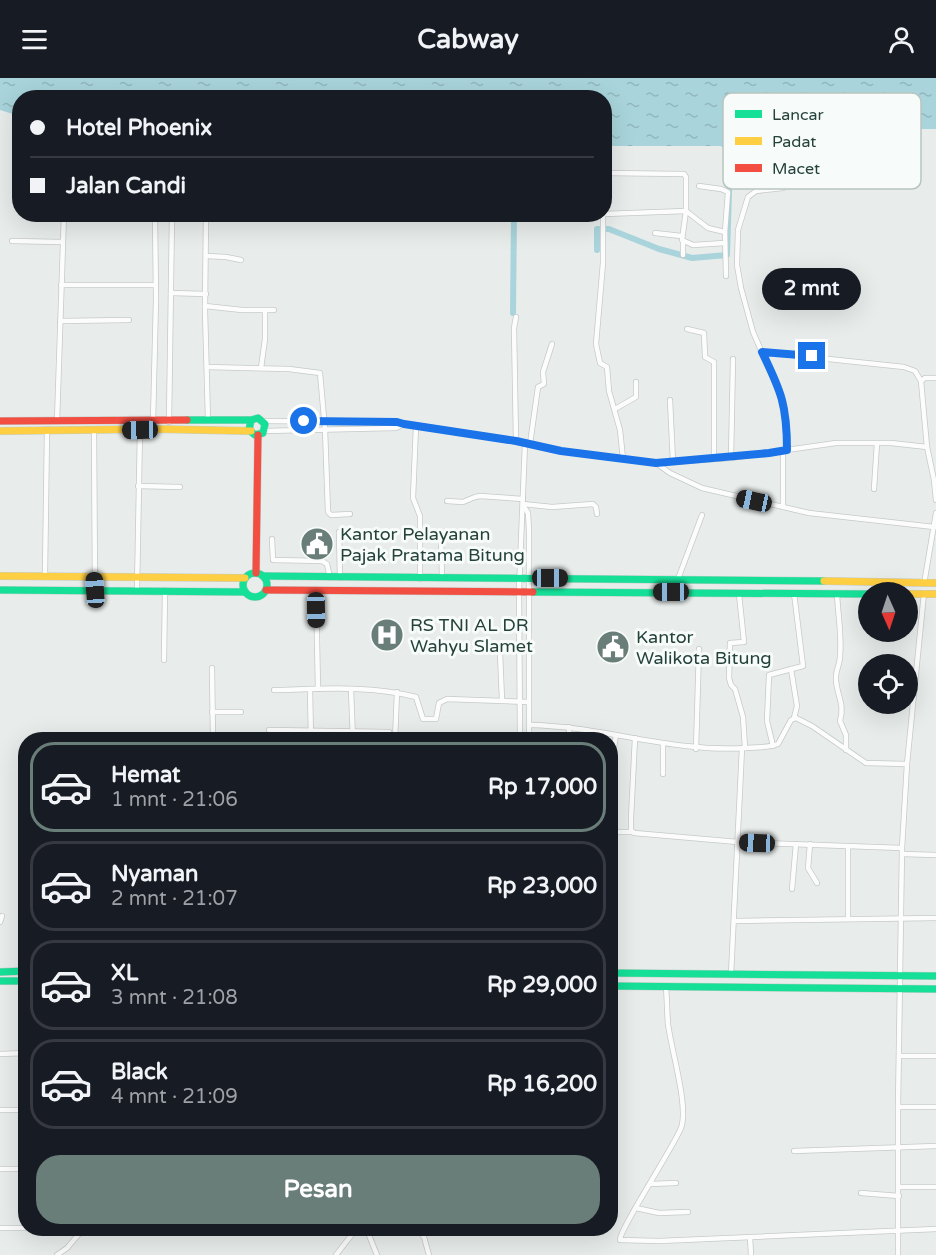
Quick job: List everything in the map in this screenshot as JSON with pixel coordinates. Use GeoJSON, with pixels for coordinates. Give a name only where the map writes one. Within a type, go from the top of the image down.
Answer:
{"type":"FeatureCollection","features":[{"type":"Feature","properties":{"kind":"main road"},"geometry":{"type":"LineString","coordinates":[[0,421],[46,421],[57,426],[94,430],[170,429],[258,432],[266,427],[263,420],[258,418],[251,420],[153,420],[57,426],[47,430],[0,431]]}},
{"type":"Feature","properties":{"kind":"main road"},"geometry":{"type":"LineString","coordinates":[[251,420],[249,427],[258,432]]}},
{"type":"Feature","properties":{"kind":"main road"},"geometry":{"type":"LineString","coordinates":[[258,432],[260,574],[267,582],[266,590]]}},
{"type":"Feature","properties":{"kind":"main road"},"geometry":{"type":"LineString","coordinates":[[0,576],[245,578],[260,574],[330,578],[529,577],[936,583]]}},
{"type":"Feature","properties":{"kind":"main road"},"geometry":{"type":"LineString","coordinates":[[245,578],[243,584],[246,592]]}},
{"type":"Feature","properties":{"kind":"main road"},"geometry":{"type":"LineString","coordinates":[[406,578],[407,591]]}},
{"type":"Feature","properties":{"kind":"main road"},"geometry":{"type":"LineString","coordinates":[[0,590],[165,590],[246,592],[256,596],[266,590],[858,594]]}},
{"type":"Feature","properties":{"kind":"main road"},"geometry":{"type":"LineString","coordinates":[[918,594],[936,594]]}},
{"type":"Feature","properties":{"kind":"main road"},"geometry":{"type":"LineString","coordinates":[[0,972],[18,971]]}},
{"type":"Feature","properties":{"kind":"main road"},"geometry":{"type":"LineString","coordinates":[[618,973],[936,976]]}},
{"type":"Feature","properties":{"kind":"main road"},"geometry":{"type":"LineString","coordinates":[[0,981],[18,981]]}},
{"type":"Feature","properties":{"kind":"main road"},"geometry":{"type":"LineString","coordinates":[[618,986],[936,989]]}},
{"type":"Feature","properties":{"kind":"street"},"geometry":{"type":"LineString","coordinates":[[612,173],[684,174],[686,177],[686,211],[682,238],[683,255]]}},
{"type":"Feature","properties":{"kind":"street"},"geometry":{"type":"LineString","coordinates":[[699,186],[728,192],[725,232],[726,276]]}},
{"type":"Feature","properties":{"kind":"street"},"geometry":{"type":"LineString","coordinates":[[783,189],[756,191],[747,197],[738,230],[737,266],[753,332],[784,403],[783,507]]}},
{"type":"Feature","properties":{"kind":"street"},"geometry":{"type":"LineString","coordinates":[[612,214],[686,211],[708,228],[725,232]]}},
{"type":"Feature","properties":{"kind":"street"},"geometry":{"type":"LineString","coordinates":[[57,426],[63,222]]}},
{"type":"Feature","properties":{"kind":"street"},"geometry":{"type":"LineString","coordinates":[[154,429],[155,222]]}},
{"type":"Feature","properties":{"kind":"street"},"geometry":{"type":"LineString","coordinates":[[170,429],[172,222]]}},
{"type":"Feature","properties":{"kind":"street"},"geometry":{"type":"LineString","coordinates":[[206,222],[208,420]]}},
{"type":"Feature","properties":{"kind":"street"},"geometry":{"type":"LineString","coordinates":[[604,222],[596,344],[600,363],[607,367],[609,391],[620,430],[623,459]]}},
{"type":"Feature","properties":{"kind":"street"},"geometry":{"type":"LineString","coordinates":[[655,233],[682,238],[693,245],[725,243]]}},
{"type":"Feature","properties":{"kind":"street"},"geometry":{"type":"LineString","coordinates":[[12,241],[62,242]]}},
{"type":"Feature","properties":{"kind":"street"},"geometry":{"type":"LineString","coordinates":[[206,256],[241,260]]}},
{"type":"Feature","properties":{"kind":"street"},"geometry":{"type":"LineString","coordinates":[[61,285],[156,285]]}},
{"type":"Feature","properties":{"kind":"street"},"geometry":{"type":"LineString","coordinates":[[156,299],[206,294]]}},
{"type":"Feature","properties":{"kind":"street"},"geometry":{"type":"LineString","coordinates":[[206,306],[242,310],[274,310]]}},
{"type":"Feature","properties":{"kind":"street"},"geometry":{"type":"LineString","coordinates":[[261,368],[266,310]]}},
{"type":"Feature","properties":{"kind":"street"},"geometry":{"type":"LineString","coordinates":[[516,317],[514,328],[516,441]]}},
{"type":"Feature","properties":{"kind":"street"},"geometry":{"type":"LineString","coordinates":[[60,321],[129,320]]}},
{"type":"Feature","properties":{"kind":"street"},"geometry":{"type":"LineString","coordinates":[[687,329],[704,333],[705,357],[714,362],[714,459]]}},
{"type":"Feature","properties":{"kind":"street"},"geometry":{"type":"LineString","coordinates":[[520,732],[521,508],[527,444],[538,387],[544,384],[543,372],[552,344]]}},
{"type":"Feature","properties":{"kind":"street"},"geometry":{"type":"LineString","coordinates":[[762,352],[903,367],[915,371],[921,381],[927,447],[933,460],[936,500]]}},
{"type":"Feature","properties":{"kind":"street"},"geometry":{"type":"LineString","coordinates":[[731,458],[733,359]]}},
{"type":"Feature","properties":{"kind":"street"},"geometry":{"type":"LineString","coordinates":[[207,367],[307,370],[320,373],[325,421],[328,512],[331,515],[350,514]]}},
{"type":"Feature","properties":{"kind":"street"},"geometry":{"type":"LineString","coordinates":[[921,381],[925,378],[936,378]]}},
{"type":"Feature","properties":{"kind":"street"},"geometry":{"type":"LineString","coordinates":[[615,410],[636,397],[636,382]]}},
{"type":"Feature","properties":{"kind":"street"},"geometry":{"type":"LineString","coordinates":[[670,400],[673,462]]}},
{"type":"Feature","properties":{"kind":"street"},"geometry":{"type":"LineString","coordinates":[[263,420],[397,422],[516,441],[561,451],[656,463],[731,458],[836,443],[877,443],[927,447]]}},
{"type":"Feature","properties":{"kind":"street"},"geometry":{"type":"LineString","coordinates":[[45,576],[46,421]]}},
{"type":"Feature","properties":{"kind":"street"},"geometry":{"type":"LineString","coordinates":[[258,432],[396,428],[404,424]]}},
{"type":"Feature","properties":{"kind":"street"},"geometry":{"type":"LineString","coordinates":[[416,426],[413,498],[420,516],[420,579]]}},
{"type":"Feature","properties":{"kind":"street"},"geometry":{"type":"LineString","coordinates":[[94,430],[95,590]]}},
{"type":"Feature","properties":{"kind":"street"},"geometry":{"type":"LineString","coordinates":[[137,590],[140,430]]}},
{"type":"Feature","properties":{"kind":"street"},"geometry":{"type":"LineString","coordinates":[[874,489],[877,443]]}},
{"type":"Feature","properties":{"kind":"street"},"geometry":{"type":"LineString","coordinates":[[656,463],[670,474],[702,488],[783,507],[819,515],[934,527]]}},
{"type":"Feature","properties":{"kind":"street"},"geometry":{"type":"LineString","coordinates":[[138,486],[180,488]]}},
{"type":"Feature","properties":{"kind":"street"},"geometry":{"type":"LineString","coordinates":[[447,501],[463,502],[480,496],[552,507],[593,504],[597,514]]}},
{"type":"Feature","properties":{"kind":"street"},"geometry":{"type":"LineString","coordinates":[[523,503],[528,513],[529,546],[529,732]]}},
{"type":"Feature","properties":{"kind":"street"},"geometry":{"type":"LineString","coordinates":[[898,1255],[902,848],[907,764],[923,594],[936,513]]}},
{"type":"Feature","properties":{"kind":"street"},"geometry":{"type":"LineString","coordinates":[[678,579],[702,515]]}},
{"type":"Feature","properties":{"kind":"street"},"geometry":{"type":"LineString","coordinates":[[339,532],[340,578]]}},
{"type":"Feature","properties":{"kind":"street"},"geometry":{"type":"LineString","coordinates":[[441,535],[442,578]]}},
{"type":"Feature","properties":{"kind":"street"},"geometry":{"type":"LineString","coordinates":[[272,539],[273,560],[322,561],[327,564],[330,578]]}},
{"type":"Feature","properties":{"kind":"street"},"geometry":{"type":"LineString","coordinates":[[521,546],[529,546]]}},
{"type":"Feature","properties":{"kind":"street"},"geometry":{"type":"LineString","coordinates":[[930,553],[936,553]]}},
{"type":"Feature","properties":{"kind":"street"},"geometry":{"type":"LineString","coordinates":[[164,660],[165,590]]}},
{"type":"Feature","properties":{"kind":"street"},"geometry":{"type":"LineString","coordinates":[[316,590],[318,689]]}},
{"type":"Feature","properties":{"kind":"street"},"geometry":{"type":"LineString","coordinates":[[731,975],[743,748],[743,717],[735,688],[731,685],[729,678],[730,644],[744,642],[738,592]]}},
{"type":"Feature","properties":{"kind":"street"},"geometry":{"type":"LineString","coordinates":[[773,746],[767,721],[769,675],[803,666],[794,593]]}},
{"type":"Feature","properties":{"kind":"street"},"geometry":{"type":"LineString","coordinates":[[837,593],[841,654],[835,678],[843,705],[840,721],[846,735],[846,750]]}},
{"type":"Feature","properties":{"kind":"street"},"geometry":{"type":"LineString","coordinates":[[502,700],[500,653],[505,648],[519,649]]}},
{"type":"Feature","properties":{"kind":"street"},"geometry":{"type":"LineString","coordinates":[[696,749],[699,649]]}},
{"type":"Feature","properties":{"kind":"street"},"geometry":{"type":"LineString","coordinates":[[212,668],[213,732]]}},
{"type":"Feature","properties":{"kind":"street"},"geometry":{"type":"LineString","coordinates":[[618,735],[696,749],[773,746],[781,741],[794,718],[797,706],[791,669]]}},
{"type":"Feature","properties":{"kind":"street"},"geometry":{"type":"LineString","coordinates":[[310,689],[310,730]]}},
{"type":"Feature","properties":{"kind":"street"},"geometry":{"type":"LineString","coordinates":[[274,690],[351,689],[396,692],[416,697],[423,719],[426,720],[436,719],[439,703],[447,699],[529,702]]}},
{"type":"Feature","properties":{"kind":"street"},"geometry":{"type":"LineString","coordinates":[[351,689],[353,731]]}},
{"type":"Feature","properties":{"kind":"street"},"geometry":{"type":"LineString","coordinates":[[395,732],[396,692]]}},
{"type":"Feature","properties":{"kind":"street"},"geometry":{"type":"LineString","coordinates":[[212,712],[241,712]]}},
{"type":"Feature","properties":{"kind":"street"},"geometry":{"type":"LineString","coordinates":[[794,718],[812,726],[862,761],[870,764],[907,764]]}},
{"type":"Feature","properties":{"kind":"street"},"geometry":{"type":"LineString","coordinates":[[529,725],[569,727],[598,732]]}},
{"type":"Feature","properties":{"kind":"street"},"geometry":{"type":"LineString","coordinates":[[569,727],[569,732]]}},
{"type":"Feature","properties":{"kind":"street"},"geometry":{"type":"LineString","coordinates":[[269,730],[389,732]]}},
{"type":"Feature","properties":{"kind":"street"},"geometry":{"type":"LineString","coordinates":[[633,832],[631,818],[635,738]]}},
{"type":"Feature","properties":{"kind":"street"},"geometry":{"type":"LineString","coordinates":[[663,743],[663,774]]}},
{"type":"Feature","properties":{"kind":"street"},"geometry":{"type":"LineString","coordinates":[[618,831],[738,842],[902,848]]}},
{"type":"Feature","properties":{"kind":"street"},"geometry":{"type":"LineString","coordinates":[[792,889],[796,844]]}},
{"type":"Feature","properties":{"kind":"street"},"geometry":{"type":"LineString","coordinates":[[810,844],[808,868],[817,883]]}},
{"type":"Feature","properties":{"kind":"street"},"geometry":{"type":"LineString","coordinates":[[848,846],[848,918]]}},
{"type":"Feature","properties":{"kind":"street"},"geometry":{"type":"LineString","coordinates":[[902,854],[936,855]]}},
{"type":"Feature","properties":{"kind":"street"},"geometry":{"type":"LineString","coordinates":[[0,922],[2,916]]}},
{"type":"Feature","properties":{"kind":"street"},"geometry":{"type":"LineString","coordinates":[[734,921],[936,918]]}},
{"type":"Feature","properties":{"kind":"street"},"geometry":{"type":"LineString","coordinates":[[666,987],[668,1024],[684,1111],[682,1126],[620,1236],[622,1242],[936,1229]]}},
{"type":"Feature","properties":{"kind":"street"},"geometry":{"type":"LineString","coordinates":[[0,1054],[18,1053]]}},
{"type":"Feature","properties":{"kind":"street"},"geometry":{"type":"LineString","coordinates":[[900,1056],[936,1056]]}},
{"type":"Feature","properties":{"kind":"street"},"geometry":{"type":"LineString","coordinates":[[898,1107],[936,1107]]}},
{"type":"Feature","properties":{"kind":"street"},"geometry":{"type":"LineString","coordinates":[[0,1110],[18,1110]]}},
{"type":"Feature","properties":{"kind":"street"},"geometry":{"type":"LineString","coordinates":[[795,1151],[936,1146]]}},
{"type":"Feature","properties":{"kind":"street"},"geometry":{"type":"LineString","coordinates":[[0,1169],[18,1168]]}},
{"type":"Feature","properties":{"kind":"street"},"geometry":{"type":"LineString","coordinates":[[650,1184],[676,1183]]}},
{"type":"Feature","properties":{"kind":"street"},"geometry":{"type":"LineString","coordinates":[[899,1187],[936,1187]]}},
{"type":"Feature","properties":{"kind":"street"},"geometry":{"type":"LineString","coordinates":[[861,1193],[899,1196]]}},
{"type":"Feature","properties":{"kind":"street"},"geometry":{"type":"LineString","coordinates":[[636,1208],[659,1213],[688,1212]]}},
{"type":"Feature","properties":{"kind":"street"},"geometry":{"type":"LineString","coordinates":[[0,1228],[18,1227]]}},
{"type":"Feature","properties":{"kind":"street"},"geometry":{"type":"LineString","coordinates":[[57,1255],[77,1236]]}},
{"type":"Feature","properties":{"kind":"street"},"geometry":{"type":"LineString","coordinates":[[336,1255],[351,1236]]}},
{"type":"Feature","properties":{"kind":"street"},"geometry":{"type":"LineString","coordinates":[[369,1236],[377,1255]]}},
{"type":"Feature","properties":{"kind":"street"},"geometry":{"type":"LineString","coordinates":[[423,1236],[429,1255]]}},
{"type":"Feature","properties":{"kind":"street"},"geometry":{"type":"LineString","coordinates":[[750,1237],[751,1255]]}},
{"type":"Feature","properties":{"kind":"water"},"geometry":{"type":"Polygon","coordinates":[[[0,78],[936,78],[936,129],[921,129],[921,93],[723,93],[723,147],[612,146],[612,90],[12,90],[12,114],[0,110],[0,78]]]}},
{"type":"Feature","properties":{"kind":"waterway"},"geometry":{"type":"LineString","coordinates":[[597,250],[597,229],[609,229],[659,249],[692,258],[727,255],[729,189]]}},
{"type":"Feature","properties":{"kind":"waterway"},"geometry":{"type":"LineString","coordinates":[[513,313],[514,222]]}},
{"type":"Feature","properties":{"kind":"traffic: fast"},"geometry":{"type":"LineString","coordinates":[[187,420],[251,420],[258,418],[265,424],[263,433],[255,435],[249,430],[251,420]]}},
{"type":"Feature","properties":{"kind":"traffic: fast"},"geometry":{"type":"LineString","coordinates":[[255,573],[260,574],[266,580],[267,585],[266,590],[260,596],[255,597],[250,596],[244,590],[243,585],[244,580],[250,574],[255,573]]}},
{"type":"Feature","properties":{"kind":"traffic: fast"},"geometry":{"type":"LineString","coordinates":[[263,576],[824,581]]}},
{"type":"Feature","properties":{"kind":"traffic: fast"},"geometry":{"type":"LineString","coordinates":[[0,590],[245,592]]}},
{"type":"Feature","properties":{"kind":"traffic: fast"},"geometry":{"type":"LineString","coordinates":[[533,592],[858,594]]}},
{"type":"Feature","properties":{"kind":"traffic: fast"},"geometry":{"type":"LineString","coordinates":[[0,972],[18,971]]}},
{"type":"Feature","properties":{"kind":"traffic: fast"},"geometry":{"type":"LineString","coordinates":[[618,973],[936,976]]}},
{"type":"Feature","properties":{"kind":"traffic: fast"},"geometry":{"type":"LineString","coordinates":[[0,981],[18,981]]}},
{"type":"Feature","properties":{"kind":"traffic: fast"},"geometry":{"type":"LineString","coordinates":[[618,986],[936,989]]}},
{"type":"Feature","properties":{"kind":"traffic: slow"},"geometry":{"type":"LineString","coordinates":[[0,431],[154,429],[251,431]]}},
{"type":"Feature","properties":{"kind":"traffic: slow"},"geometry":{"type":"LineString","coordinates":[[0,576],[245,578]]}},
{"type":"Feature","properties":{"kind":"traffic: slow"},"geometry":{"type":"LineString","coordinates":[[824,581],[936,583]]}},
{"type":"Feature","properties":{"kind":"traffic: slow"},"geometry":{"type":"LineString","coordinates":[[918,594],[936,594]]}},
{"type":"Feature","properties":{"kind":"traffic: jam"},"geometry":{"type":"LineString","coordinates":[[0,421],[187,420]]}},
{"type":"Feature","properties":{"kind":"traffic: jam"},"geometry":{"type":"LineString","coordinates":[[256,573],[258,435]]}},
{"type":"Feature","properties":{"kind":"traffic: jam"},"geometry":{"type":"LineString","coordinates":[[266,590],[533,592]]}},
{"type":"Feature","properties":{"kind":"place","name":"Kantor Pelayanan Pajak Pratama Bitung"},"geometry":{"type":"Point","coordinates":[317,544]}},
{"type":"Feature","properties":{"kind":"place","name":"RS TNI AL DR Wahyu Slamet"},"geometry":{"type":"Point","coordinates":[387,635]}},
{"type":"Feature","properties":{"kind":"place","name":"Kantor Walikota Bitung"},"geometry":{"type":"Point","coordinates":[613,647]}},
{"type":"Feature","properties":{"kind":"route"},"geometry":{"type":"LineString","coordinates":[[304,421],[397,422],[516,441],[561,451],[656,463],[731,458],[787,450],[786,411],[782,395],[762,352],[812,356]]}}]}
